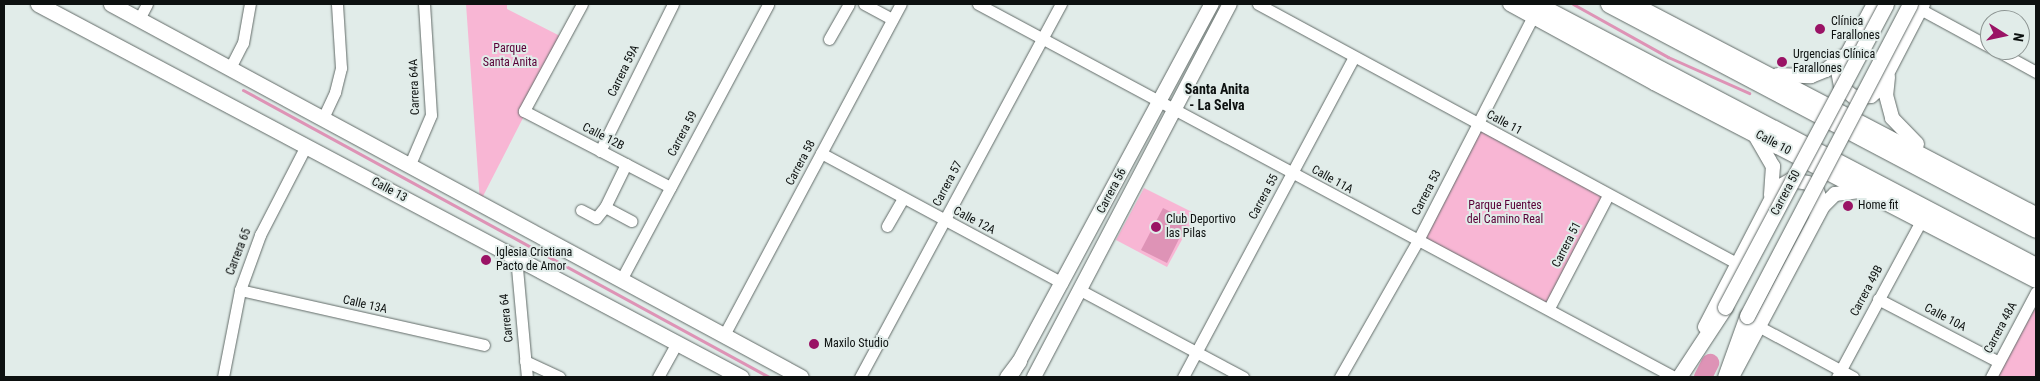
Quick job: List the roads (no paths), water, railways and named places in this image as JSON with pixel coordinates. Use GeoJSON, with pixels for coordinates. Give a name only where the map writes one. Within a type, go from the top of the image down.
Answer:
{"type":"FeatureCollection","features":[{"type":"Feature","properties":{"kind":"main road","name":"Calle 13"},"geometry":{"type":"LineString","coordinates":[[38,4],[741,377]]}},
{"type":"Feature","properties":{"kind":"main road"},"geometry":{"type":"LineString","coordinates":[[111,4],[622,278],[800,377]]}},
{"type":"Feature","properties":{"kind":"main road"},"geometry":{"type":"LineString","coordinates":[[1610,4],[1680,34],[2034,225]]}},
{"type":"Feature","properties":{"kind":"main road","name":"Carrera 50"},"geometry":{"type":"LineString","coordinates":[[1679,377],[1725,307],[1886,4]]}},
{"type":"Feature","properties":{"kind":"main road","name":"Carrera 50"},"geometry":{"type":"LineString","coordinates":[[1725,377],[1752,321],[1918,5]]}},
{"type":"Feature","properties":{"kind":"main road","name":"Calle 10"},"geometry":{"type":"LineString","coordinates":[[1531,8],[2036,267]]}},
{"type":"Feature","properties":{"kind":"main road"},"geometry":{"type":"LineString","coordinates":[[2012,254],[2027,258],[2036,254]]}},
{"type":"Feature","properties":{"kind":"main road"},"geometry":{"type":"LineString","coordinates":[[1007,377],[1019,361]]}},
{"type":"Feature","properties":{"kind":"street"},"geometry":{"type":"LineString","coordinates":[[139,19],[147,4]]}},
{"type":"Feature","properties":{"kind":"street"},"geometry":{"type":"LineString","coordinates":[[230,68],[243,43],[250,4]]}},
{"type":"Feature","properties":{"kind":"street"},"geometry":{"type":"LineString","coordinates":[[323,118],[335,92],[340,68],[337,4]]}},
{"type":"Feature","properties":{"kind":"street","name":"Carrera 64A"},"geometry":{"type":"LineString","coordinates":[[410,164],[431,115],[424,4]]}},
{"type":"Feature","properties":{"kind":"street","name":"Calle 12B"},"geometry":{"type":"LineString","coordinates":[[582,4],[524,111],[670,187]]}},
{"type":"Feature","properties":{"kind":"street","name":"Carrera 59A"},"geometry":{"type":"LineString","coordinates":[[600,151],[673,4]]}},
{"type":"Feature","properties":{"kind":"street","name":"Carrera 59"},"geometry":{"type":"LineString","coordinates":[[622,278],[768,4]]}},
{"type":"Feature","properties":{"kind":"street"},"geometry":{"type":"LineString","coordinates":[[829,40],[849,4]]}},
{"type":"Feature","properties":{"kind":"street"},"geometry":{"type":"LineString","coordinates":[[864,4],[892,19]]}},
{"type":"Feature","properties":{"kind":"street","name":"Carrera 58"},"geometry":{"type":"LineString","coordinates":[[724,335],[901,4]]}},
{"type":"Feature","properties":{"kind":"street","name":"Calle 11A"},"geometry":{"type":"LineString","coordinates":[[978,4],[1417,242],[1549,308],[1674,377]]}},
{"type":"Feature","properties":{"kind":"street","name":"Carrera 57"},"geometry":{"type":"LineString","coordinates":[[860,377],[1061,4]]}},
{"type":"Feature","properties":{"kind":"street","name":"Carrera 56"},"geometry":{"type":"LineString","coordinates":[[1011,377],[1212,4]]}},
{"type":"Feature","properties":{"kind":"street","name":"Carrera 56"},"geometry":{"type":"LineString","coordinates":[[1034,377],[1230,4]]}},
{"type":"Feature","properties":{"kind":"street","name":"Calle 11"},"geometry":{"type":"LineString","coordinates":[[1258,4],[1738,264]]}},
{"type":"Feature","properties":{"kind":"street","name":"Calle 10"},"geometry":{"type":"LineString","coordinates":[[1510,4],[1531,8],[1747,129],[1868,193],[1922,219],[2036,281]]}},
{"type":"Feature","properties":{"kind":"street"},"geometry":{"type":"LineString","coordinates":[[1634,4],[1680,34],[1761,68],[1788,77],[1812,76],[1832,66],[1848,50]]}},
{"type":"Feature","properties":{"kind":"street"},"geometry":{"type":"LineString","coordinates":[[1874,4],[1848,50],[1838,76],[1841,87],[1849,95],[1860,98],[1870,96],[1879,89],[1890,70],[1918,5],[1980,41]]}},
{"type":"Feature","properties":{"kind":"street","name":"Carrera 53"},"geometry":{"type":"LineString","coordinates":[[1340,377],[1417,242],[1477,124],[1531,8]]}},
{"type":"Feature","properties":{"kind":"street","name":"Carrera 55"},"geometry":{"type":"LineString","coordinates":[[1184,377],[1354,57]]}},
{"type":"Feature","properties":{"kind":"street"},"geometry":{"type":"LineString","coordinates":[[2014,60],[2036,72]]}},
{"type":"Feature","properties":{"kind":"street"},"geometry":{"type":"LineString","coordinates":[[1761,68],[1956,172]]}},
{"type":"Feature","properties":{"kind":"street"},"geometry":{"type":"LineString","coordinates":[[1890,70],[1886,95],[1895,123],[1909,138],[2034,225]]}},
{"type":"Feature","properties":{"kind":"street"},"geometry":{"type":"LineString","coordinates":[[1747,129],[1763,144],[1771,160],[1774,179],[1770,198]]}},
{"type":"Feature","properties":{"kind":"street","name":"Carrera 65"},"geometry":{"type":"LineString","coordinates":[[223,377],[240,290],[260,235],[306,146]]}},
{"type":"Feature","properties":{"kind":"street","name":"Calle 12A"},"geometry":{"type":"LineString","coordinates":[[822,153],[944,221],[1062,283]]}},
{"type":"Feature","properties":{"kind":"street"},"geometry":{"type":"LineString","coordinates":[[581,210],[596,218],[605,207],[626,164]]}},
{"type":"Feature","properties":{"kind":"street"},"geometry":{"type":"LineString","coordinates":[[1770,198],[1786,181],[1797,179],[1808,182],[1817,190],[1821,202],[1816,218]]}},
{"type":"Feature","properties":{"kind":"street"},"geometry":{"type":"LineString","coordinates":[[1816,218],[1822,206],[1835,194],[1854,190],[1868,193]]}},
{"type":"Feature","properties":{"kind":"street","name":"Carrera 51"},"geometry":{"type":"LineString","coordinates":[[1549,308],[1608,195]]}},
{"type":"Feature","properties":{"kind":"street"},"geometry":{"type":"LineString","coordinates":[[887,226],[903,198]]}},
{"type":"Feature","properties":{"kind":"street","name":"Carrera 50"},"geometry":{"type":"LineString","coordinates":[[1679,377],[1770,198]]}},
{"type":"Feature","properties":{"kind":"street"},"geometry":{"type":"LineString","coordinates":[[605,207],[631,221]]}},
{"type":"Feature","properties":{"kind":"street","name":"Carrera 50"},"geometry":{"type":"LineString","coordinates":[[1732,377],[1752,321],[1816,218]]}},
{"type":"Feature","properties":{"kind":"street","name":"Carrera 49B"},"geometry":{"type":"LineString","coordinates":[[1838,374],[1922,219]]}},
{"type":"Feature","properties":{"kind":"street","name":"Carrera 64"},"geometry":{"type":"LineString","coordinates":[[516,257],[527,377]]}},
{"type":"Feature","properties":{"kind":"street","name":"Calle 13A"},"geometry":{"type":"LineString","coordinates":[[240,290],[484,345]]}},
{"type":"Feature","properties":{"kind":"street"},"geometry":{"type":"LineString","coordinates":[[1080,290],[1243,377]]}},
{"type":"Feature","properties":{"kind":"street","name":"Carrera 48A"},"geometry":{"type":"LineString","coordinates":[[1991,377],[2036,292]]}},
{"type":"Feature","properties":{"kind":"street","name":"Calle 10A"},"geometry":{"type":"LineString","coordinates":[[1878,299],[1999,362]]}},
{"type":"Feature","properties":{"kind":"street"},"geometry":{"type":"LineString","coordinates":[[1752,321],[1838,374],[1853,377]]}},
{"type":"Feature","properties":{"kind":"street"},"geometry":{"type":"LineString","coordinates":[[658,377],[676,344]]}},
{"type":"Feature","properties":{"kind":"street"},"geometry":{"type":"LineString","coordinates":[[525,361],[559,377]]}},
{"type":"Feature","properties":{"kind":"waterway"},"geometry":{"type":"LineString","coordinates":[[1573,4],[1668,57],[1749,93]]}},
{"type":"Feature","properties":{"kind":"waterway"},"geometry":{"type":"LineString","coordinates":[[243,90],[769,377]]}},
{"type":"Feature","properties":{"kind":"waterway"},"geometry":{"type":"LineString","coordinates":[[1703,377],[1710,363]]}},
{"type":"Feature","properties":{"kind":"place","name":"Clínica Farallones"},"geometry":{"type":"Point","coordinates":[1820,29]}},
{"type":"Feature","properties":{"kind":"place","name":"Urgencias Clínica Farallones"},"geometry":{"type":"Point","coordinates":[1782,62]}},
{"type":"Feature","properties":{"kind":"place","name":"Home fit"},"geometry":{"type":"Point","coordinates":[1848,206]}},
{"type":"Feature","properties":{"kind":"place","name":"Club Deportivo las Pilas"},"geometry":{"type":"Point","coordinates":[1156,227]}},
{"type":"Feature","properties":{"kind":"place","name":"Iglesia Cristiana Pacto de Amor"},"geometry":{"type":"Point","coordinates":[486,260]}},
{"type":"Feature","properties":{"kind":"place","name":"Maxilo Studio"},"geometry":{"type":"Point","coordinates":[814,344]}},
{"type":"Feature","properties":{"kind":"district","name":"Santa Anita - La Selva"},"geometry":{"type":"Point","coordinates":[1217,98]}},
{"type":"Feature","properties":{"kind":"park label","name":"Parque Santa Anita"},"geometry":{"type":"Point","coordinates":[510,56]}},
{"type":"Feature","properties":{"kind":"park label","name":"Parque Fuentes del Camino Real"},"geometry":{"type":"Point","coordinates":[1505,213]}}]}
